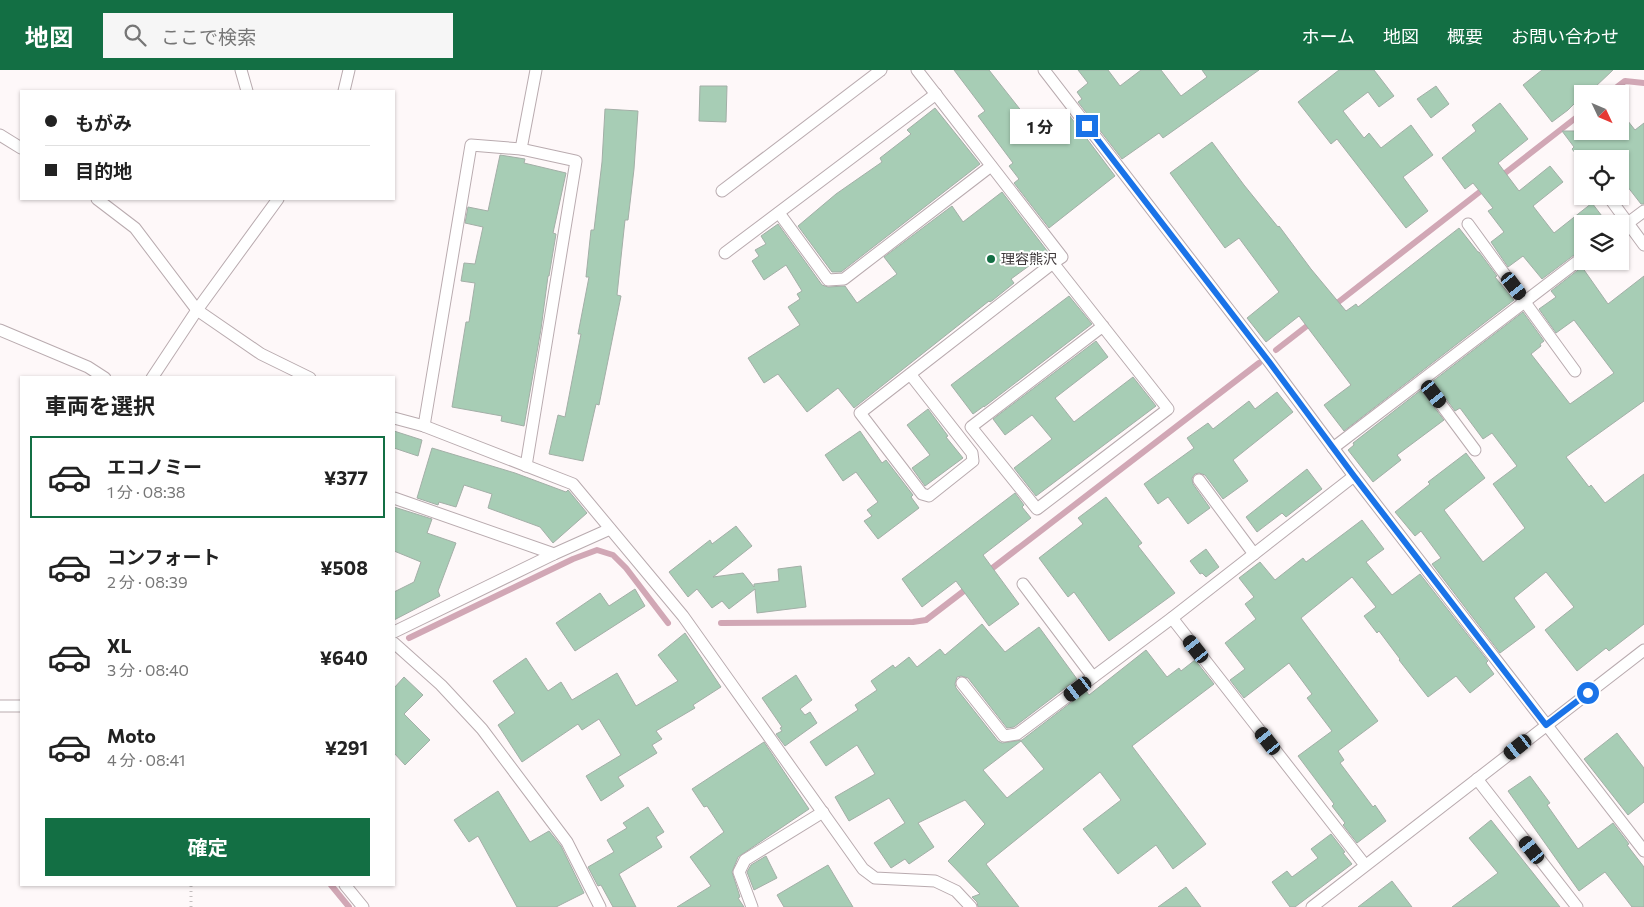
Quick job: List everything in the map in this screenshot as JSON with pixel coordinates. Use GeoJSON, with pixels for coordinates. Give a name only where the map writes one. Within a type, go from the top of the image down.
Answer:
{"type":"FeatureCollection","features":[{"type":"Feature","properties":{"kind":"lane"},"geometry":{"type":"LineString","coordinates":[[241,70],[247,90]]}},
{"type":"Feature","properties":{"kind":"lane"},"geometry":{"type":"LineString","coordinates":[[344,90],[349,70]]}},
{"type":"Feature","properties":{"kind":"lane"},"geometry":{"type":"LineString","coordinates":[[521,149],[536,70]]}},
{"type":"Feature","properties":{"kind":"lane"},"geometry":{"type":"LineString","coordinates":[[722,191],[881,70]]}},
{"type":"Feature","properties":{"kind":"lane"},"geometry":{"type":"LineString","coordinates":[[910,374],[972,453],[973,461],[929,496],[922,494],[860,413],[910,374],[1053,263],[1062,257],[917,70]]}},
{"type":"Feature","properties":{"kind":"lane"},"geometry":{"type":"LineString","coordinates":[[1044,70],[1270,363],[1354,476],[1644,851]]}},
{"type":"Feature","properties":{"kind":"lane"},"geometry":{"type":"LineString","coordinates":[[725,253],[936,94]]}},
{"type":"Feature","properties":{"kind":"lane"},"geometry":{"type":"LineString","coordinates":[[0,135],[20,147]]}},
{"type":"Feature","properties":{"kind":"lane"},"geometry":{"type":"LineString","coordinates":[[424,426],[470,145],[521,149],[576,161],[526,466]]}},
{"type":"Feature","properties":{"kind":"lane"},"geometry":{"type":"LineString","coordinates":[[779,213],[828,280],[844,279],[991,166]]}},
{"type":"Feature","properties":{"kind":"lane"},"geometry":{"type":"LineString","coordinates":[[98,200],[135,228],[197,310],[261,354],[306,376]]}},
{"type":"Feature","properties":{"kind":"lane"},"geometry":{"type":"LineString","coordinates":[[153,376],[197,310],[277,200]]}},
{"type":"Feature","properties":{"kind":"lane"},"geometry":{"type":"LineString","coordinates":[[1629,222],[1644,211]]}},
{"type":"Feature","properties":{"kind":"lane"},"geometry":{"type":"LineString","coordinates":[[1468,224],[1575,371]]}},
{"type":"Feature","properties":{"kind":"lane"},"geometry":{"type":"LineString","coordinates":[[1629,230],[1644,244]]}},
{"type":"Feature","properties":{"kind":"lane"},"geometry":{"type":"LineString","coordinates":[[1053,263],[1103,326],[1168,409],[1037,509],[971,427],[1103,326]]}},
{"type":"Feature","properties":{"kind":"lane"},"geometry":{"type":"LineString","coordinates":[[1333,448],[1574,264]]}},
{"type":"Feature","properties":{"kind":"lane"},"geometry":{"type":"LineString","coordinates":[[0,330],[88,367],[102,376]]}},
{"type":"Feature","properties":{"kind":"lane"},"geometry":{"type":"LineString","coordinates":[[1424,380],[1475,450]]}},
{"type":"Feature","properties":{"kind":"lane"},"geometry":{"type":"LineString","coordinates":[[395,418],[424,426],[573,484],[683,616],[863,869],[875,878],[935,881],[956,891],[971,907]]}},
{"type":"Feature","properties":{"kind":"lane"},"geometry":{"type":"LineString","coordinates":[[972,453],[985,444]]}},
{"type":"Feature","properties":{"kind":"lane"},"geometry":{"type":"LineString","coordinates":[[962,683],[1004,736],[1017,734],[1172,618],[1354,476]]}},
{"type":"Feature","properties":{"kind":"lane"},"geometry":{"type":"LineString","coordinates":[[1199,480],[1254,554]]}},
{"type":"Feature","properties":{"kind":"lane"},"geometry":{"type":"LineString","coordinates":[[395,498],[554,554]]}},
{"type":"Feature","properties":{"kind":"lane"},"geometry":{"type":"LineString","coordinates":[[395,632],[554,554],[610,529]]}},
{"type":"Feature","properties":{"kind":"lane"},"geometry":{"type":"LineString","coordinates":[[1023,584],[1093,677]]}},
{"type":"Feature","properties":{"kind":"lane"},"geometry":{"type":"LineString","coordinates":[[1172,618],[1365,865]]}},
{"type":"Feature","properties":{"kind":"lane"},"geometry":{"type":"LineString","coordinates":[[395,644],[441,685],[482,729],[567,842],[600,907]]}},
{"type":"Feature","properties":{"kind":"lane"},"geometry":{"type":"LineString","coordinates":[[1312,907],[1644,650]]}},
{"type":"Feature","properties":{"kind":"lane"},"geometry":{"type":"LineString","coordinates":[[0,706],[20,706]]}},
{"type":"Feature","properties":{"kind":"lane"},"geometry":{"type":"LineString","coordinates":[[1477,779],[1577,907]]}},
{"type":"Feature","properties":{"kind":"lane"},"geometry":{"type":"LineString","coordinates":[[752,907],[739,872],[745,860],[823,812]]}},
{"type":"Feature","properties":{"kind":"lane"},"geometry":{"type":"LineString","coordinates":[[347,886],[363,907]]}},
{"type":"Feature","properties":{"kind":"path"},"geometry":{"type":"LineString","coordinates":[[191,886],[191,907]]}},
{"type":"Feature","properties":{"kind":"building"},"geometry":{"type":"Polygon","coordinates":[[[954,70],[989,70],[1038,132],[1066,111],[1115,176],[1049,228],[1014,183],[1019,179],[1009,166],[1013,163],[978,116],[985,111],[954,70]]]}},
{"type":"Feature","properties":{"kind":"building"},"geometry":{"type":"Polygon","coordinates":[[[1078,70],[1108,70],[1120,86],[1141,70],[1161,70],[1181,96],[1207,77],[1202,70],[1259,70],[1163,138],[1159,133],[1122,159],[1078,102],[1082,99],[1077,92],[1088,83],[1078,70]]]}},
{"type":"Feature","properties":{"kind":"building"},"geometry":{"type":"Polygon","coordinates":[[[1339,70],[1374,70],[1394,96],[1379,107],[1368,92],[1343,111],[1364,138],[1369,133],[1381,148],[1411,125],[1433,155],[1403,177],[1428,211],[1406,228],[1337,139],[1331,144],[1298,102],[1339,70]]]}},
{"type":"Feature","properties":{"kind":"building"},"geometry":{"type":"Polygon","coordinates":[[[1542,70],[1613,70],[1597,85],[1574,85],[1574,104],[1552,122],[1523,85],[1542,70]]]}},
{"type":"Feature","properties":{"kind":"building"},"geometry":{"type":"Polygon","coordinates":[[[700,86],[727,86],[726,122],[699,121],[700,86]]]}},
{"type":"Feature","properties":{"kind":"building"},"geometry":{"type":"Polygon","coordinates":[[[1436,86],[1449,104],[1431,118],[1417,99],[1436,86]]]}},
{"type":"Feature","properties":{"kind":"building"},"geometry":{"type":"Polygon","coordinates":[[[1500,103],[1528,139],[1498,163],[1519,191],[1550,166],[1563,182],[1533,206],[1554,233],[1574,217],[1574,255],[1542,279],[1523,256],[1508,267],[1491,242],[1504,232],[1488,211],[1493,208],[1473,183],[1465,189],[1442,158],[1476,131],[1472,125],[1500,103]]]}},
{"type":"Feature","properties":{"kind":"building"},"geometry":{"type":"Polygon","coordinates":[[[935,108],[980,164],[841,272],[832,272],[798,226],[836,194],[882,162],[880,158],[911,134],[907,130],[935,108]]]}},
{"type":"Feature","properties":{"kind":"building"},"geometry":{"type":"Polygon","coordinates":[[[605,109],[638,111],[634,169],[628,220],[625,220],[617,295],[621,296],[599,405],[596,404],[583,461],[549,454],[558,415],[565,417],[581,334],[578,334],[589,277],[586,277],[591,230],[594,230],[602,162],[605,109]]]}},
{"type":"Feature","properties":{"kind":"building"},"geometry":{"type":"Polygon","coordinates":[[[1629,122],[1635,130],[1644,123],[1644,204],[1641,204],[1629,189],[1629,150],[1574,152],[1572,149],[1574,147],[1562,131],[1574,131],[1574,140],[1629,140],[1629,122]]]}},
{"type":"Feature","properties":{"kind":"building"},"geometry":{"type":"Polygon","coordinates":[[[1212,142],[1244,185],[1346,311],[1356,304],[1358,307],[1459,228],[1514,300],[1344,431],[1324,405],[1351,385],[1299,316],[1266,342],[1247,318],[1279,292],[1239,238],[1225,248],[1170,173],[1212,142]]]}},
{"type":"Feature","properties":{"kind":"building"},"geometry":{"type":"Polygon","coordinates":[[[500,155],[525,159],[524,163],[566,173],[553,233],[556,234],[524,426],[501,421],[502,416],[452,407],[466,322],[469,322],[475,283],[461,281],[464,263],[475,264],[483,227],[465,223],[468,207],[488,211],[500,155]]]}},
{"type":"Feature","properties":{"kind":"building"},"geometry":{"type":"Polygon","coordinates":[[[1002,192],[1048,252],[1011,279],[1014,283],[993,300],[989,301],[854,408],[838,388],[807,412],[778,374],[764,383],[748,358],[800,325],[788,307],[800,299],[797,294],[802,291],[786,265],[764,280],[752,261],[759,256],[755,250],[766,244],[761,236],[778,224],[822,285],[828,287],[845,286],[857,303],[897,274],[884,257],[952,206],[963,222],[1002,192]]]}},
{"type":"Feature","properties":{"kind":"building"},"geometry":{"type":"Polygon","coordinates":[[[1589,205],[1594,205],[1601,215],[1577,215],[1589,205]]]}},
{"type":"Feature","properties":{"kind":"building"},"geometry":{"type":"Polygon","coordinates":[[[1578,270],[1584,270],[1608,304],[1644,276],[1644,401],[1566,457],[1589,487],[1591,485],[1605,503],[1644,474],[1644,624],[1609,651],[1606,648],[1577,671],[1545,630],[1574,607],[1546,572],[1514,598],[1535,627],[1500,653],[1432,564],[1441,558],[1421,531],[1415,536],[1395,512],[1430,484],[1428,482],[1466,453],[1485,478],[1444,510],[1483,562],[1525,528],[1493,484],[1517,466],[1492,433],[1483,439],[1460,408],[1455,411],[1433,381],[1523,312],[1544,341],[1531,354],[1570,404],[1614,373],[1574,320],[1556,333],[1539,309],[1556,297],[1551,291],[1578,270]]]}},
{"type":"Feature","properties":{"kind":"building"},"geometry":{"type":"Polygon","coordinates":[[[1069,296],[1092,324],[973,414],[951,385],[1069,296]]]}},
{"type":"Feature","properties":{"kind":"building"},"geometry":{"type":"Polygon","coordinates":[[[1096,341],[1108,357],[1055,398],[1074,422],[1133,377],[1156,406],[1036,496],[1014,468],[1052,439],[1032,415],[1005,435],[993,419],[1096,341]]]}},
{"type":"Feature","properties":{"kind":"building"},"geometry":{"type":"Polygon","coordinates":[[[1421,390],[1444,420],[1397,455],[1401,460],[1373,482],[1348,450],[1354,445],[1353,443],[1421,390]]]}},
{"type":"Feature","properties":{"kind":"building"},"geometry":{"type":"Polygon","coordinates":[[[1277,392],[1293,412],[1233,460],[1248,481],[1223,499],[1205,475],[1195,474],[1192,478],[1193,484],[1210,508],[1188,524],[1168,497],[1158,504],[1144,484],[1194,448],[1187,438],[1208,423],[1213,429],[1249,401],[1255,409],[1277,392]]]}},
{"type":"Feature","properties":{"kind":"building"},"geometry":{"type":"Polygon","coordinates":[[[928,409],[948,436],[946,437],[963,458],[925,486],[912,468],[930,455],[907,425],[928,409]]]}},
{"type":"Feature","properties":{"kind":"building"},"geometry":{"type":"Polygon","coordinates":[[[395,431],[422,440],[418,456],[395,448],[395,431]]]}},
{"type":"Feature","properties":{"kind":"building"},"geometry":{"type":"Polygon","coordinates":[[[860,431],[882,463],[886,460],[913,495],[911,497],[919,508],[878,539],[864,521],[872,516],[867,510],[878,502],[856,472],[843,481],[825,455],[860,431]]]}},
{"type":"Feature","properties":{"kind":"building"},"geometry":{"type":"Polygon","coordinates":[[[432,448],[515,473],[566,492],[568,490],[587,513],[553,543],[540,527],[488,508],[492,494],[464,485],[456,507],[439,502],[438,505],[417,498],[432,448]]]}},
{"type":"Feature","properties":{"kind":"building"},"geometry":{"type":"Polygon","coordinates":[[[1307,469],[1322,489],[1286,517],[1282,513],[1257,532],[1246,517],[1307,469]]]}},
{"type":"Feature","properties":{"kind":"building"},"geometry":{"type":"Polygon","coordinates":[[[1015,493],[1024,505],[1022,507],[1031,518],[983,555],[1019,604],[989,626],[956,581],[922,607],[902,579],[1015,493]]]}},
{"type":"Feature","properties":{"kind":"building"},"geometry":{"type":"Polygon","coordinates":[[[1106,497],[1142,543],[1138,546],[1175,593],[1109,641],[1074,592],[1068,597],[1039,558],[1083,524],[1078,518],[1106,497]]]}},
{"type":"Feature","properties":{"kind":"building"},"geometry":{"type":"Polygon","coordinates":[[[395,507],[432,519],[427,533],[456,543],[438,591],[440,596],[395,619],[395,592],[414,582],[421,562],[395,551],[395,507]]]}},
{"type":"Feature","properties":{"kind":"building"},"geometry":{"type":"Polygon","coordinates":[[[1362,520],[1384,549],[1366,562],[1392,595],[1420,574],[1488,661],[1486,663],[1494,674],[1470,693],[1456,676],[1428,697],[1379,631],[1377,633],[1364,616],[1376,607],[1352,577],[1301,618],[1378,721],[1338,751],[1344,760],[1340,763],[1386,821],[1357,843],[1343,825],[1345,823],[1332,806],[1334,804],[1298,756],[1332,731],[1307,698],[1312,694],[1289,663],[1244,698],[1230,680],[1245,669],[1225,643],[1256,619],[1245,604],[1254,597],[1239,578],[1260,562],[1275,580],[1303,558],[1306,562],[1362,520]]]}},
{"type":"Feature","properties":{"kind":"building"},"geometry":{"type":"Polygon","coordinates":[[[736,526],[752,546],[713,577],[743,573],[754,587],[754,584],[779,581],[778,569],[801,566],[806,607],[757,613],[755,589],[729,609],[722,601],[712,608],[697,589],[688,597],[669,572],[710,540],[712,544],[736,526]]]}},
{"type":"Feature","properties":{"kind":"building"},"geometry":{"type":"Polygon","coordinates":[[[1206,549],[1219,567],[1206,577],[1202,573],[1200,574],[1190,561],[1206,549]]]}},
{"type":"Feature","properties":{"kind":"building"},"geometry":{"type":"Polygon","coordinates":[[[635,589],[645,606],[575,651],[556,623],[600,593],[609,606],[635,589]]]}},
{"type":"Feature","properties":{"kind":"building"},"geometry":{"type":"Polygon","coordinates":[[[982,624],[1005,652],[1039,627],[1077,679],[1014,727],[1007,728],[968,678],[957,677],[956,688],[998,741],[1002,743],[1022,740],[1086,691],[1089,695],[1146,650],[1167,677],[1179,668],[1181,671],[1195,660],[1214,684],[1132,746],[1206,844],[1173,869],[1156,845],[1118,874],[1083,829],[1121,800],[1100,772],[986,864],[1019,907],[978,907],[977,902],[972,897],[980,894],[948,861],[985,824],[965,800],[918,823],[934,847],[909,864],[905,859],[891,868],[874,843],[905,823],[889,798],[849,821],[835,797],[875,774],[857,745],[826,766],[810,742],[858,710],[855,705],[877,690],[871,681],[893,665],[895,668],[909,657],[917,667],[940,649],[945,655],[982,624]],[[1021,741],[983,770],[1007,798],[1044,769],[1021,741]]]}},
{"type":"Feature","properties":{"kind":"building"},"geometry":{"type":"Polygon","coordinates":[[[685,633],[721,687],[693,705],[695,708],[656,731],[662,739],[652,745],[657,753],[618,777],[624,786],[601,801],[586,776],[621,755],[599,719],[582,730],[578,724],[522,762],[498,725],[515,713],[493,681],[526,658],[548,691],[561,682],[572,700],[617,673],[636,706],[678,681],[658,655],[685,633]]]}},
{"type":"Feature","properties":{"kind":"building"},"geometry":{"type":"Polygon","coordinates":[[[796,675],[812,700],[800,709],[805,715],[810,712],[817,723],[785,746],[776,734],[782,731],[780,728],[782,727],[762,698],[796,675]]]}},
{"type":"Feature","properties":{"kind":"building"},"geometry":{"type":"Polygon","coordinates":[[[404,677],[423,695],[404,714],[430,740],[405,765],[395,754],[395,687],[404,677]]]}},
{"type":"Feature","properties":{"kind":"building"},"geometry":{"type":"Polygon","coordinates":[[[1617,733],[1644,768],[1644,802],[1628,815],[1584,759],[1617,733]]]}},
{"type":"Feature","properties":{"kind":"building"},"geometry":{"type":"Polygon","coordinates":[[[764,742],[809,809],[738,857],[732,872],[740,897],[738,898],[744,907],[677,907],[711,886],[690,857],[724,832],[707,806],[704,807],[692,789],[764,742]]]}},
{"type":"Feature","properties":{"kind":"building"},"geometry":{"type":"Polygon","coordinates":[[[1530,776],[1550,803],[1547,805],[1578,849],[1613,823],[1644,867],[1644,907],[1632,907],[1605,872],[1579,891],[1508,791],[1530,776]]]}},
{"type":"Feature","properties":{"kind":"building"},"geometry":{"type":"Polygon","coordinates":[[[498,791],[530,842],[549,831],[561,846],[584,893],[556,907],[517,907],[478,836],[469,842],[454,820],[498,791]]]}},
{"type":"Feature","properties":{"kind":"building"},"geometry":{"type":"Polygon","coordinates":[[[648,807],[664,832],[656,837],[662,847],[619,874],[636,907],[613,907],[601,885],[598,886],[588,867],[614,852],[607,840],[627,828],[623,823],[648,807]]]}},
{"type":"Feature","properties":{"kind":"building"},"geometry":{"type":"Polygon","coordinates":[[[1491,820],[1560,907],[1452,907],[1498,873],[1469,838],[1491,820]]]}},
{"type":"Feature","properties":{"kind":"building"},"geometry":{"type":"Polygon","coordinates":[[[1331,834],[1352,864],[1295,907],[1290,907],[1272,882],[1287,871],[1292,877],[1318,858],[1311,849],[1331,834]]]}},
{"type":"Feature","properties":{"kind":"building"},"geometry":{"type":"Polygon","coordinates":[[[766,856],[777,878],[754,890],[747,872],[751,865],[766,856]]]}},
{"type":"Feature","properties":{"kind":"building"},"geometry":{"type":"Polygon","coordinates":[[[828,865],[853,907],[784,907],[777,895],[828,865]]]}},
{"type":"Feature","properties":{"kind":"building"},"geometry":{"type":"Polygon","coordinates":[[[1392,881],[1412,907],[1358,907],[1392,881]]]}},
{"type":"Feature","properties":{"kind":"building"},"geometry":{"type":"Polygon","coordinates":[[[1186,887],[1201,907],[1158,907],[1186,887]]]}},
{"type":"Feature","properties":{"kind":"waterway"},"geometry":{"type":"LineString","coordinates":[[1620,85],[1625,81],[1644,83]]}},
{"type":"Feature","properties":{"kind":"waterway"},"geometry":{"type":"LineString","coordinates":[[1500,177],[1574,119]]}},
{"type":"Feature","properties":{"kind":"waterway"},"geometry":{"type":"LineString","coordinates":[[1332,307],[1486,187]]}},
{"type":"Feature","properties":{"kind":"waterway"},"geometry":{"type":"LineString","coordinates":[[1276,350],[1312,322]]}},
{"type":"Feature","properties":{"kind":"waterway"},"geometry":{"type":"LineString","coordinates":[[986,573],[1259,363]]}},
{"type":"Feature","properties":{"kind":"waterway"},"geometry":{"type":"LineString","coordinates":[[409,638],[573,559],[597,550],[613,555],[626,568],[668,623]]}},
{"type":"Feature","properties":{"kind":"waterway"},"geometry":{"type":"LineString","coordinates":[[721,623],[913,622],[926,620],[969,587]]}},
{"type":"Feature","properties":{"kind":"waterway"},"geometry":{"type":"LineString","coordinates":[[332,886],[349,907]]}},
{"type":"Feature","properties":{"kind":"place","name":"理容熊沢"},"geometry":{"type":"Point","coordinates":[991,259]}},
{"type":"Feature","properties":{"kind":"route"},"geometry":{"type":"LineString","coordinates":[[1087,126],[1546,725],[1588,693]]}}]}
